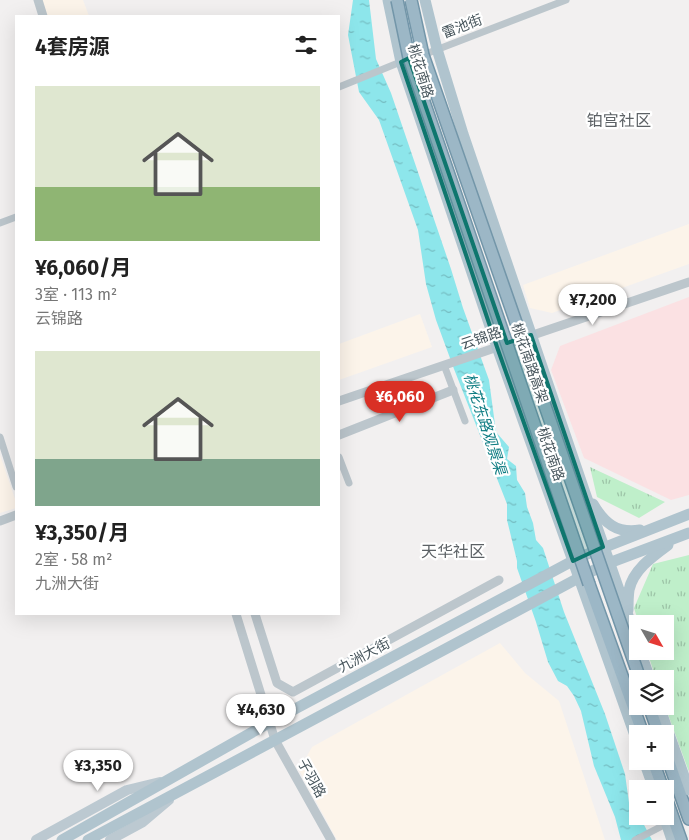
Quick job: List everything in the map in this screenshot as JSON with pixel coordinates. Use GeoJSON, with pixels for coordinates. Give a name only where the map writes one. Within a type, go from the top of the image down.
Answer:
{"type":"FeatureCollection","features":[{"type":"Feature","properties":{"kind":"highway","name":"桃花南路高架"},"geometry":{"type":"LineString","coordinates":[[397,0],[405,60],[640,725]]}},
{"type":"Feature","properties":{"kind":"highway","name":"桃花南路高架"},"geometry":{"type":"LineString","coordinates":[[411,0],[423,55],[637,670]]}},
{"type":"Feature","properties":{"kind":"highway"},"geometry":{"type":"LineString","coordinates":[[672,770],[689,819]]}},
{"type":"Feature","properties":{"kind":"highway"},"geometry":{"type":"LineString","coordinates":[[674,820],[681,840]]}},
{"type":"Feature","properties":{"kind":"main road","name":"桃花南路"},"geometry":{"type":"LineString","coordinates":[[388,0],[493,348],[631,725]]}},
{"type":"Feature","properties":{"kind":"main road","name":"桃花南路"},"geometry":{"type":"LineString","coordinates":[[425,0],[437,49],[463,134],[628,617]]}},
{"type":"Feature","properties":{"kind":"main road"},"geometry":{"type":"LineString","coordinates":[[584,490],[596,510],[607,522],[614,528],[625,531],[638,531],[689,514]]}},
{"type":"Feature","properties":{"kind":"main road","name":"九洲大街"},"geometry":{"type":"LineString","coordinates":[[62,840],[269,723],[572,561],[689,514]]}},
{"type":"Feature","properties":{"kind":"main road"},"geometry":{"type":"LineString","coordinates":[[88,840],[578,578],[686,533]]}},
{"type":"Feature","properties":{"kind":"main road"},"geometry":{"type":"LineString","coordinates":[[628,617],[629,589],[636,575],[653,556],[686,533]]}},
{"type":"Feature","properties":{"kind":"main road"},"geometry":{"type":"LineString","coordinates":[[554,571],[561,562],[563,535]]}},
{"type":"Feature","properties":{"kind":"main road"},"geometry":{"type":"LineString","coordinates":[[662,715],[689,790]]}},
{"type":"Feature","properties":{"kind":"main road"},"geometry":{"type":"LineString","coordinates":[[36,840],[127,790],[173,778]]}},
{"type":"Feature","properties":{"kind":"main road"},"geometry":{"type":"LineString","coordinates":[[110,840],[143,822],[180,791]]}},
{"type":"Feature","properties":{"kind":"main road"},"geometry":{"type":"LineString","coordinates":[[667,825],[672,840]]}},
{"type":"Feature","properties":{"kind":"street","name":"雷池街"},"geometry":{"type":"LineString","coordinates":[[423,55],[566,0]]}},
{"type":"Feature","properties":{"kind":"street"},"geometry":{"type":"LineString","coordinates":[[38,2],[43,15]]}},
{"type":"Feature","properties":{"kind":"street"},"geometry":{"type":"LineString","coordinates":[[340,87],[405,60]]}},
{"type":"Feature","properties":{"kind":"street"},"geometry":{"type":"LineString","coordinates":[[0,223],[15,216]]}},
{"type":"Feature","properties":{"kind":"street","name":"云锦路"},"geometry":{"type":"LineString","coordinates":[[340,401],[689,282]]}},
{"type":"Feature","properties":{"kind":"street"},"geometry":{"type":"LineString","coordinates":[[446,365],[465,421]]}},
{"type":"Feature","properties":{"kind":"street"},"geometry":{"type":"LineString","coordinates":[[340,435],[453,390]]}},
{"type":"Feature","properties":{"kind":"street"},"geometry":{"type":"LineString","coordinates":[[0,437],[15,484]]}},
{"type":"Feature","properties":{"kind":"street"},"geometry":{"type":"LineString","coordinates":[[340,460],[349,483]]}},
{"type":"Feature","properties":{"kind":"street"},"geometry":{"type":"LineString","coordinates":[[0,521],[15,516]]}},
{"type":"Feature","properties":{"kind":"street"},"geometry":{"type":"LineString","coordinates":[[255,615],[277,683],[293,692],[499,580]]}},
{"type":"Feature","properties":{"kind":"street","name":"子羽路"},"geometry":{"type":"LineString","coordinates":[[236,615],[274,740],[331,840]]}},
{"type":"Feature","properties":{"kind":"street"},"geometry":{"type":"LineString","coordinates":[[256,731],[264,706]]}},
{"type":"Feature","properties":{"kind":"street"},"geometry":{"type":"LineString","coordinates":[[636,840],[659,825]]}},
{"type":"Feature","properties":{"kind":"highlighted area"},"geometry":{"type":"Polygon","coordinates":[[[409,58],[507,343],[531,335],[603,547],[573,561],[497,347],[401,62],[409,58]]]}},
{"type":"Feature","properties":{"kind":"shaded area"},"geometry":{"type":"Polygon","coordinates":[[[40,0],[83,0],[89,15],[45,15],[40,0]]]}},
{"type":"Feature","properties":{"kind":"shaded area"},"geometry":{"type":"Polygon","coordinates":[[[689,224],[689,264],[552,313],[530,308],[523,285],[689,224]]]}},
{"type":"Feature","properties":{"kind":"shaded area"},"geometry":{"type":"Polygon","coordinates":[[[689,297],[689,495],[671,500],[584,458],[551,370],[560,346],[689,297]]]}},
{"type":"Feature","properties":{"kind":"shaded area"},"geometry":{"type":"Polygon","coordinates":[[[420,314],[432,347],[340,380],[340,344],[420,314]]]}},
{"type":"Feature","properties":{"kind":"shaded area"},"geometry":{"type":"Polygon","coordinates":[[[0,455],[15,499],[15,508],[0,513],[0,455]]]}},
{"type":"Feature","properties":{"kind":"shaded area"},"geometry":{"type":"Polygon","coordinates":[[[500,643],[525,673],[559,701],[605,840],[337,840],[299,770],[312,747],[500,643]]]}},
{"type":"Feature","properties":{"kind":"green space"},"geometry":{"type":"Polygon","coordinates":[[[590,467],[665,502],[639,518],[597,497],[590,467]]]}},
{"type":"Feature","properties":{"kind":"green space"},"geometry":{"type":"Polygon","coordinates":[[[689,555],[689,772],[674,731],[674,725],[672,725],[668,715],[674,715],[674,670],[653,670],[650,660],[674,660],[674,615],[636,615],[634,608],[653,564],[689,555]]]}},
{"type":"Feature","properties":{"kind":"water","name":"桃花东路观景渠"},"geometry":{"type":"Polygon","coordinates":[[[353,0],[369,0],[376,59],[391,93],[489,380],[496,432],[509,447],[507,459],[516,466],[517,480],[525,493],[536,540],[543,548],[564,612],[605,714],[625,774],[629,803],[629,825],[644,825],[652,840],[621,840],[615,817],[594,766],[581,711],[574,696],[567,686],[558,681],[548,662],[517,568],[507,520],[507,504],[436,320],[426,284],[418,230],[379,120],[359,92],[348,35],[353,0]]]}},
{"type":"Feature","properties":{"kind":"district","name":"铂宫社区"},"geometry":{"type":"Point","coordinates":[619,120]}},
{"type":"Feature","properties":{"kind":"district","name":"天华社区"},"geometry":{"type":"Point","coordinates":[453,551]}}]}
